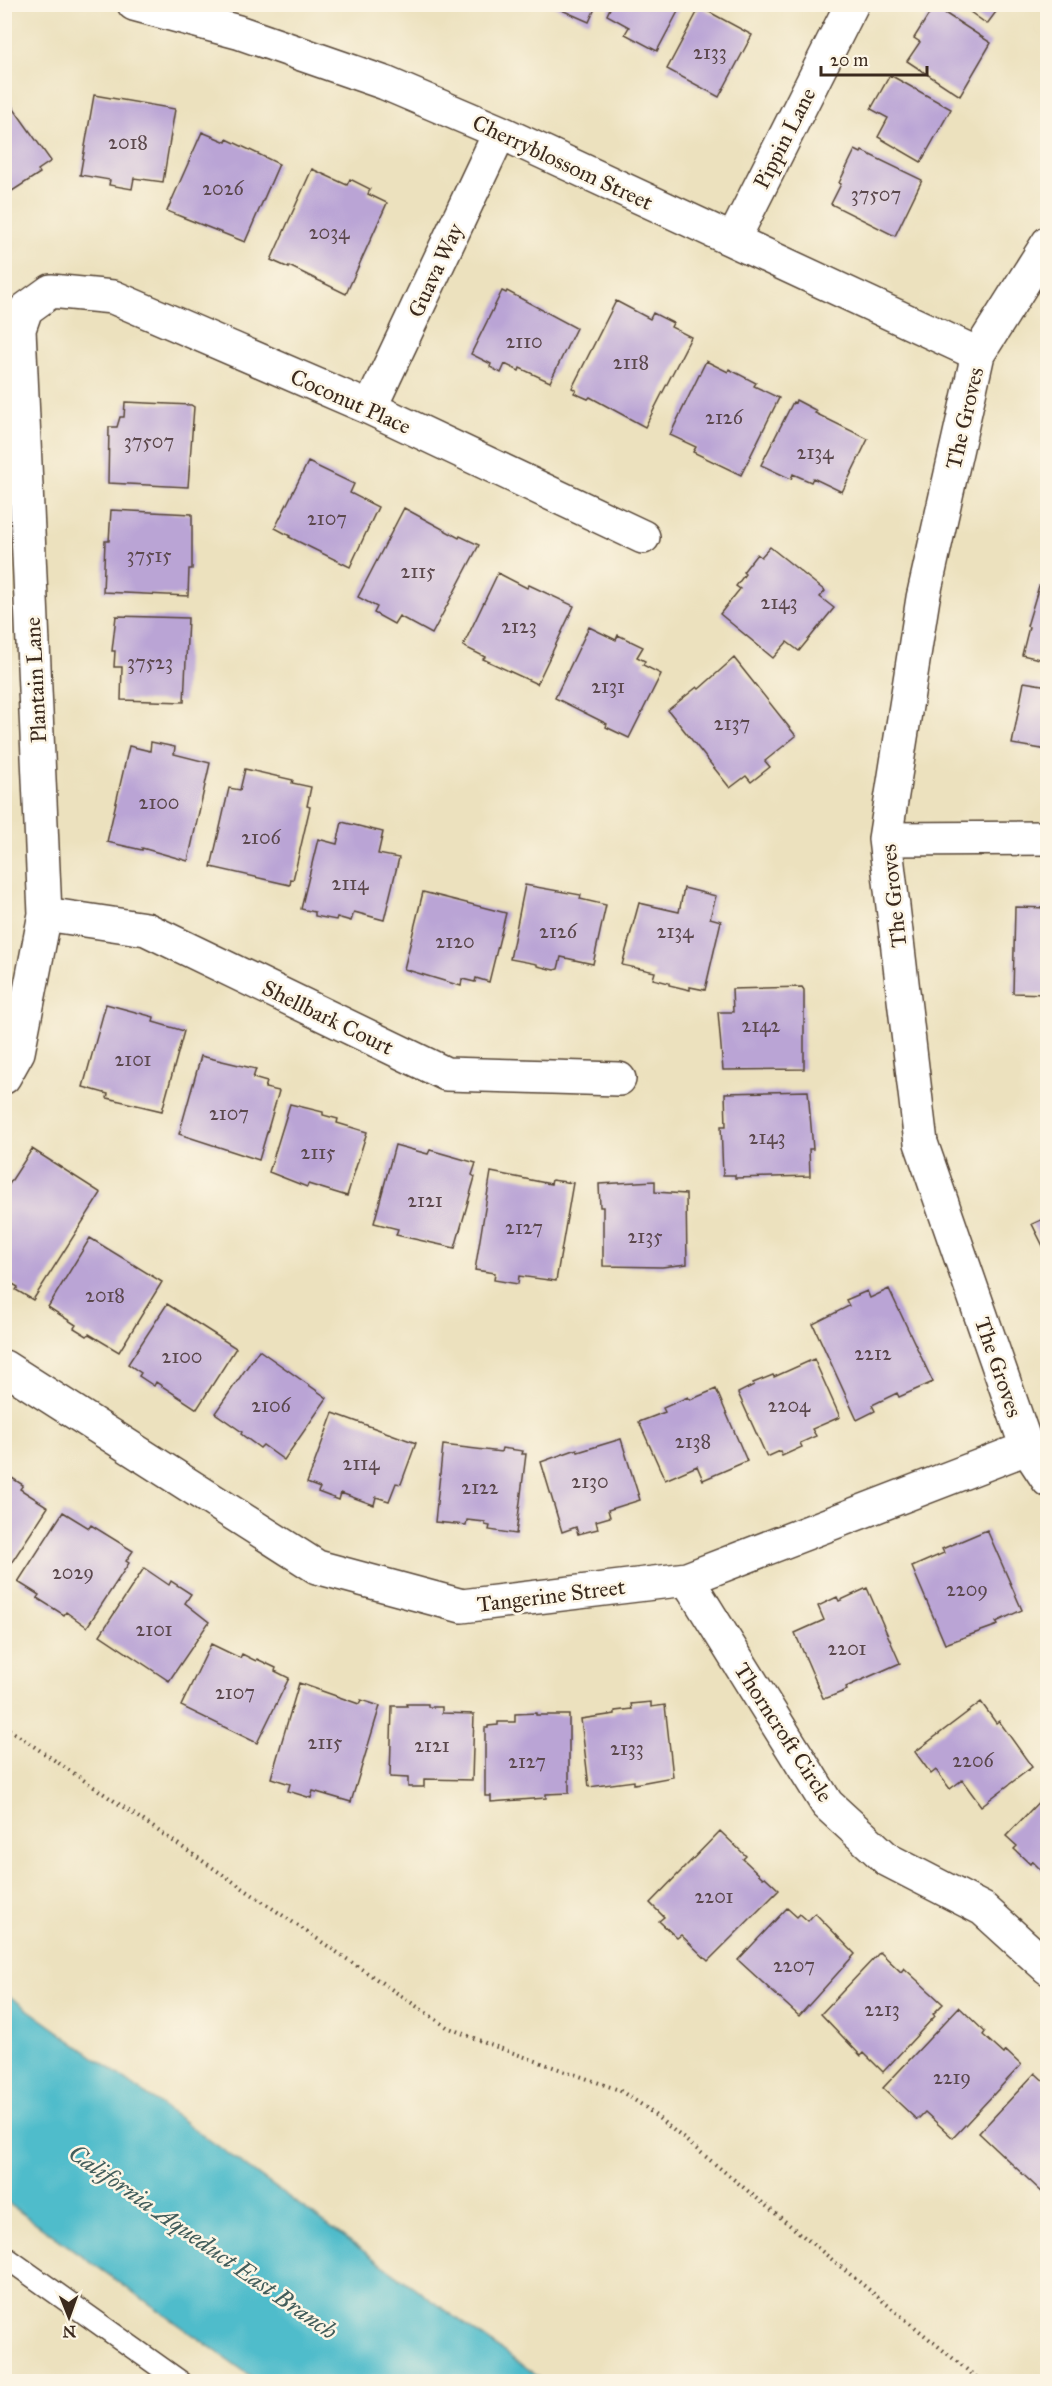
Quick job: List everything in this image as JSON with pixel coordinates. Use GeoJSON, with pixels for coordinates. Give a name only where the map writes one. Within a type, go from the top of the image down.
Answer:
{"type":"FeatureCollection","features":[{"type":"Feature","properties":{"kind":"street","name":"Cherryblossom Street"},"geometry":{"type":"LineString","coordinates":[[134,4],[238,32],[385,83],[500,132],[978,354]]}},
{"type":"Feature","properties":{"kind":"street","name":"Pippin Lane"},"geometry":{"type":"LineString","coordinates":[[733,240],[852,4]]}},
{"type":"Feature","properties":{"kind":"street","name":"Guava Way"},"geometry":{"type":"LineString","coordinates":[[370,408],[500,132]]}},
{"type":"Feature","properties":{"kind":"street","name":"The Groves"},"geometry":{"type":"LineString","coordinates":[[1047,243],[978,354],[922,598],[885,839],[921,1143],[1027,1448],[1047,1480]]}},
{"type":"Feature","properties":{"kind":"street","name":"Coconut Place"},"geometry":{"type":"LineString","coordinates":[[51,291],[113,297],[370,408],[643,537]]}},
{"type":"Feature","properties":{"kind":"street","name":"Plantain Lane"},"geometry":{"type":"LineString","coordinates":[[4,1077],[18,1052],[45,914],[19,329],[26,309],[51,291]]}},
{"type":"Feature","properties":{"kind":"street"},"geometry":{"type":"LineString","coordinates":[[885,839],[1047,838]]}},
{"type":"Feature","properties":{"kind":"street","name":"Shellbark Court"},"geometry":{"type":"LineString","coordinates":[[45,914],[146,929],[446,1074],[619,1079]]}},
{"type":"Feature","properties":{"kind":"street","name":"Tangerine Street"},"geometry":{"type":"LineString","coordinates":[[4,1367],[317,1567],[462,1605],[687,1579],[1027,1448]]}},
{"type":"Feature","properties":{"kind":"street","name":"Thorncroft Circle"},"geometry":{"type":"LineString","coordinates":[[687,1579],[827,1804],[888,1860],[983,1909],[1047,1968]]}},
{"type":"Feature","properties":{"kind":"lane"},"geometry":{"type":"LineString","coordinates":[[4,2256],[181,2382]]}},
{"type":"Feature","properties":{"kind":"path"},"geometry":{"type":"LineString","coordinates":[[4,1726],[447,2027],[619,2091],[645,2107],[982,2382]]}},
{"type":"Feature","properties":{"kind":"water","name":"California Aqueduct East Branch"},"geometry":{"type":"Polygon","coordinates":[[[5,1993],[544,2381],[258,2381],[5,2201],[5,1993]]]}},
{"type":"Feature","properties":{"kind":"building"},"geometry":{"type":"Polygon","coordinates":[[[548,4],[597,4],[589,22],[548,4]]]}},
{"type":"Feature","properties":{"kind":"building"},"geometry":{"type":"Polygon","coordinates":[[[612,4],[682,4],[657,51],[625,34],[629,27],[607,15],[612,4]]]}},
{"type":"Feature","properties":{"kind":"building"},"geometry":{"type":"Polygon","coordinates":[[[959,4],[1012,4],[1008,10],[1001,5],[987,24],[959,4]]]}},
{"type":"Feature","properties":{"kind":"building"},"geometry":{"type":"Polygon","coordinates":[[[934,6],[991,43],[960,96],[907,61],[920,42],[914,38],[934,6]]]}},
{"type":"Feature","properties":{"kind":"building"},"geometry":{"type":"Polygon","coordinates":[[[700,7],[752,35],[719,97],[667,69],[700,7]]]}},
{"type":"Feature","properties":{"kind":"building"},"geometry":{"type":"Polygon","coordinates":[[[890,75],[951,109],[921,162],[878,137],[888,118],[871,109],[890,75]]]}},
{"type":"Feature","properties":{"kind":"building"},"geometry":{"type":"Polygon","coordinates":[[[94,95],[175,109],[163,182],[134,178],[132,189],[109,185],[110,180],[80,175],[94,95]]]}},
{"type":"Feature","properties":{"kind":"building"},"geometry":{"type":"Polygon","coordinates":[[[9,102],[51,161],[38,170],[40,173],[9,193],[4,187],[4,106],[9,102]]]}},
{"type":"Feature","properties":{"kind":"building"},"geometry":{"type":"Polygon","coordinates":[[[202,132],[226,142],[227,139],[279,164],[245,242],[167,211],[202,132]]]}},
{"type":"Feature","properties":{"kind":"building"},"geometry":{"type":"Polygon","coordinates":[[[855,150],[861,153],[862,151],[922,180],[895,236],[831,204],[855,150]]]}},
{"type":"Feature","properties":{"kind":"building"},"geometry":{"type":"Polygon","coordinates":[[[312,169],[347,185],[350,179],[370,189],[368,194],[387,203],[346,294],[289,266],[289,268],[271,260],[312,169]]]}},
{"type":"Feature","properties":{"kind":"building"},"geometry":{"type":"Polygon","coordinates":[[[502,291],[506,293],[507,291],[576,328],[550,382],[520,368],[519,371],[505,364],[501,373],[490,367],[491,364],[471,354],[502,291]]]}},
{"type":"Feature","properties":{"kind":"building"},"geometry":{"type":"Polygon","coordinates":[[[616,301],[650,319],[653,313],[673,323],[671,327],[691,337],[645,427],[590,397],[588,399],[574,393],[576,390],[572,388],[616,301]]]}},
{"type":"Feature","properties":{"kind":"building"},"geometry":{"type":"Polygon","coordinates":[[[706,361],[728,372],[729,369],[756,383],[754,386],[779,398],[741,475],[693,452],[696,447],[670,435],[706,361]]]}},
{"type":"Feature","properties":{"kind":"building"},"geometry":{"type":"Polygon","coordinates":[[[796,400],[817,411],[815,413],[868,439],[842,492],[813,478],[811,482],[793,474],[791,479],[761,465],[796,400]]]}},
{"type":"Feature","properties":{"kind":"building"},"geometry":{"type":"Polygon","coordinates":[[[125,402],[194,407],[188,487],[108,483],[109,427],[117,427],[120,417],[124,417],[125,402]]]}},
{"type":"Feature","properties":{"kind":"building"},"geometry":{"type":"Polygon","coordinates":[[[308,462],[354,484],[350,493],[378,507],[350,567],[275,528],[308,462]]]}},
{"type":"Feature","properties":{"kind":"building"},"geometry":{"type":"Polygon","coordinates":[[[404,508],[459,538],[460,536],[479,545],[432,634],[399,616],[394,624],[374,613],[377,607],[358,597],[404,508]]]}},
{"type":"Feature","properties":{"kind":"building"},"geometry":{"type":"Polygon","coordinates":[[[111,510],[192,514],[192,569],[189,569],[188,596],[103,592],[105,541],[109,541],[111,510]]]}},
{"type":"Feature","properties":{"kind":"building"},"geometry":{"type":"Polygon","coordinates":[[[770,547],[825,591],[820,597],[834,608],[799,651],[787,642],[773,658],[720,614],[740,589],[736,586],[745,574],[743,572],[757,554],[761,557],[770,547]]]}},
{"type":"Feature","properties":{"kind":"building"},"geometry":{"type":"Polygon","coordinates":[[[498,573],[527,588],[529,585],[574,606],[537,684],[483,659],[485,657],[463,646],[498,573]]]}},
{"type":"Feature","properties":{"kind":"building"},"geometry":{"type":"Polygon","coordinates":[[[1039,586],[1048,588],[1048,661],[1022,655],[1029,627],[1027,626],[1039,586]]]}},
{"type":"Feature","properties":{"kind":"building"},"geometry":{"type":"Polygon","coordinates":[[[116,616],[188,618],[184,702],[121,700],[122,667],[114,667],[115,651],[112,651],[116,616]]]}},
{"type":"Feature","properties":{"kind":"building"},"geometry":{"type":"Polygon","coordinates":[[[589,627],[616,640],[618,635],[643,647],[637,657],[645,661],[643,665],[661,674],[629,738],[606,727],[607,724],[555,698],[589,627]]]}},
{"type":"Feature","properties":{"kind":"building"},"geometry":{"type":"Polygon","coordinates":[[[734,658],[796,736],[765,761],[770,767],[751,782],[746,776],[730,788],[668,710],[697,687],[699,689],[734,658]]]}},
{"type":"Feature","properties":{"kind":"building"},"geometry":{"type":"Polygon","coordinates":[[[1024,682],[1048,686],[1048,750],[1012,744],[1024,682]]]}},
{"type":"Feature","properties":{"kind":"building"},"geometry":{"type":"Polygon","coordinates":[[[151,742],[175,747],[174,754],[210,763],[188,861],[142,848],[142,850],[107,842],[129,746],[150,751],[151,742]]]}},
{"type":"Feature","properties":{"kind":"building"},"geometry":{"type":"Polygon","coordinates":[[[245,769],[293,780],[292,783],[311,787],[307,806],[310,807],[290,885],[211,867],[229,788],[240,790],[245,769]]]}},
{"type":"Feature","properties":{"kind":"building"},"geometry":{"type":"Polygon","coordinates":[[[342,822],[383,832],[378,854],[399,858],[384,920],[354,912],[351,921],[337,917],[336,920],[315,916],[315,912],[301,909],[318,839],[337,844],[342,822]]]}},
{"type":"Feature","properties":{"kind":"building"},"geometry":{"type":"Polygon","coordinates":[[[525,885],[581,895],[580,899],[606,905],[593,964],[561,957],[558,969],[554,970],[510,959],[525,885]]]}},
{"type":"Feature","properties":{"kind":"building"},"geometry":{"type":"Polygon","coordinates":[[[684,888],[716,896],[710,918],[721,921],[705,990],[690,987],[690,990],[669,985],[669,983],[653,979],[655,972],[622,965],[639,903],[679,912],[684,888]]]}},
{"type":"Feature","properties":{"kind":"building"},"geometry":{"type":"Polygon","coordinates":[[[423,892],[506,913],[489,982],[476,978],[475,982],[462,979],[461,986],[404,969],[423,892]]]}},
{"type":"Feature","properties":{"kind":"building"},"geometry":{"type":"Polygon","coordinates":[[[1015,907],[1048,908],[1048,994],[1013,993],[1015,907]]]}},
{"type":"Feature","properties":{"kind":"building"},"geometry":{"type":"Polygon","coordinates":[[[802,987],[804,990],[804,1069],[723,1070],[718,1012],[733,1012],[732,989],[802,987]]]}},
{"type":"Feature","properties":{"kind":"building"},"geometry":{"type":"Polygon","coordinates":[[[106,1004],[154,1017],[153,1022],[184,1031],[162,1111],[107,1098],[108,1094],[83,1087],[106,1004]]]}},
{"type":"Feature","properties":{"kind":"building"},"geometry":{"type":"Polygon","coordinates":[[[201,1056],[256,1069],[253,1078],[267,1082],[265,1088],[279,1091],[259,1160],[179,1134],[201,1056]]]}},
{"type":"Feature","properties":{"kind":"building"},"geometry":{"type":"Polygon","coordinates":[[[808,1091],[813,1149],[809,1149],[810,1176],[735,1178],[735,1175],[723,1175],[721,1126],[726,1126],[725,1093],[808,1091]]]}},
{"type":"Feature","properties":{"kind":"building"},"geometry":{"type":"Polygon","coordinates":[[[290,1104],[323,1112],[323,1115],[338,1119],[337,1123],[367,1132],[347,1196],[308,1184],[307,1187],[269,1172],[290,1104]]]}},
{"type":"Feature","properties":{"kind":"building"},"geometry":{"type":"Polygon","coordinates":[[[395,1145],[428,1154],[430,1150],[476,1163],[472,1175],[475,1177],[455,1248],[396,1235],[398,1229],[374,1223],[395,1145]]]}},
{"type":"Feature","properties":{"kind":"building"},"geometry":{"type":"Polygon","coordinates":[[[32,1149],[101,1193],[33,1300],[16,1290],[18,1287],[4,1279],[4,1192],[32,1149]]]}},
{"type":"Feature","properties":{"kind":"building"},"geometry":{"type":"Polygon","coordinates":[[[491,1172],[551,1184],[552,1180],[573,1183],[556,1281],[519,1276],[518,1284],[494,1280],[495,1273],[475,1270],[491,1172]]]}},
{"type":"Feature","properties":{"kind":"building"},"geometry":{"type":"Polygon","coordinates":[[[655,1181],[655,1192],[686,1194],[687,1264],[662,1267],[603,1266],[603,1207],[600,1207],[599,1184],[655,1181]]]}},
{"type":"Feature","properties":{"kind":"building"},"geometry":{"type":"Polygon","coordinates":[[[1048,1217],[1048,1256],[1032,1224],[1048,1217]]]}},
{"type":"Feature","properties":{"kind":"building"},"geometry":{"type":"Polygon","coordinates":[[[90,1238],[162,1282],[119,1352],[74,1328],[76,1325],[48,1307],[90,1238]]]}},
{"type":"Feature","properties":{"kind":"building"},"geometry":{"type":"Polygon","coordinates":[[[889,1289],[933,1382],[899,1397],[897,1393],[872,1405],[875,1411],[857,1420],[813,1324],[849,1306],[846,1300],[867,1291],[870,1298],[889,1289]]]}},
{"type":"Feature","properties":{"kind":"building"},"geometry":{"type":"Polygon","coordinates":[[[167,1304],[236,1348],[197,1409],[156,1382],[154,1386],[139,1376],[141,1373],[128,1364],[167,1304]]]}},
{"type":"Feature","properties":{"kind":"building"},"geometry":{"type":"Polygon","coordinates":[[[259,1350],[327,1398],[284,1460],[263,1445],[260,1448],[215,1413],[259,1350]]]}},
{"type":"Feature","properties":{"kind":"building"},"geometry":{"type":"Polygon","coordinates":[[[814,1359],[840,1417],[812,1429],[816,1436],[800,1443],[802,1447],[782,1456],[780,1451],[767,1457],[738,1393],[754,1385],[753,1383],[773,1375],[774,1377],[814,1359]]]}},
{"type":"Feature","properties":{"kind":"building"},"geometry":{"type":"Polygon","coordinates":[[[716,1389],[747,1461],[703,1480],[697,1466],[665,1480],[639,1422],[665,1412],[663,1408],[688,1397],[690,1400],[716,1389]]]}},
{"type":"Feature","properties":{"kind":"building"},"geometry":{"type":"Polygon","coordinates":[[[333,1413],[416,1443],[401,1484],[396,1483],[389,1501],[376,1497],[374,1505],[341,1493],[339,1500],[318,1492],[320,1488],[307,1483],[333,1413]]]}},
{"type":"Feature","properties":{"kind":"building"},"geometry":{"type":"Polygon","coordinates":[[[621,1439],[640,1500],[608,1510],[610,1517],[596,1521],[598,1529],[578,1534],[576,1527],[562,1532],[541,1462],[577,1449],[578,1452],[621,1439]]]}},
{"type":"Feature","properties":{"kind":"building"},"geometry":{"type":"Polygon","coordinates":[[[443,1445],[501,1452],[502,1448],[523,1451],[522,1454],[526,1454],[516,1534],[489,1530],[490,1526],[485,1525],[485,1522],[467,1520],[466,1525],[435,1522],[443,1445]]]}},
{"type":"Feature","properties":{"kind":"building"},"geometry":{"type":"Polygon","coordinates":[[[4,1473],[23,1485],[20,1489],[48,1507],[4,1574],[4,1473]]]}},
{"type":"Feature","properties":{"kind":"building"},"geometry":{"type":"Polygon","coordinates":[[[63,1512],[89,1528],[91,1525],[133,1551],[126,1561],[129,1563],[87,1627],[66,1612],[64,1615],[37,1598],[39,1595],[18,1582],[63,1512]]]}},
{"type":"Feature","properties":{"kind":"building"},"geometry":{"type":"Polygon","coordinates":[[[987,1530],[1022,1610],[996,1622],[998,1625],[945,1644],[912,1567],[944,1553],[942,1549],[987,1530]]]}},
{"type":"Feature","properties":{"kind":"building"},"geometry":{"type":"Polygon","coordinates":[[[144,1568],[169,1585],[171,1581],[191,1594],[185,1603],[209,1622],[169,1681],[100,1635],[144,1568]]]}},
{"type":"Feature","properties":{"kind":"building"},"geometry":{"type":"Polygon","coordinates":[[[867,1588],[900,1663],[846,1687],[847,1690],[823,1698],[795,1633],[824,1620],[818,1606],[837,1597],[839,1601],[867,1588]]]}},
{"type":"Feature","properties":{"kind":"building"},"geometry":{"type":"Polygon","coordinates":[[[211,1644],[240,1658],[242,1654],[256,1661],[257,1659],[276,1668],[275,1671],[289,1678],[257,1743],[181,1706],[211,1644]]]}},
{"type":"Feature","properties":{"kind":"building"},"geometry":{"type":"Polygon","coordinates":[[[299,1683],[359,1704],[361,1700],[380,1706],[351,1802],[313,1791],[311,1798],[288,1791],[290,1784],[271,1778],[299,1683]]]}},
{"type":"Feature","properties":{"kind":"building"},"geometry":{"type":"Polygon","coordinates":[[[651,1702],[651,1707],[665,1705],[673,1777],[634,1784],[634,1781],[589,1787],[581,1719],[615,1714],[615,1711],[632,1709],[631,1704],[651,1702]]]}},
{"type":"Feature","properties":{"kind":"building"},"geometry":{"type":"Polygon","coordinates":[[[981,1702],[996,1723],[999,1721],[1032,1767],[981,1806],[962,1780],[950,1789],[936,1770],[931,1774],[915,1752],[981,1702]]]}},
{"type":"Feature","properties":{"kind":"building"},"geometry":{"type":"Polygon","coordinates":[[[406,1704],[428,1704],[428,1707],[442,1707],[442,1713],[474,1714],[472,1780],[424,1779],[424,1787],[408,1787],[408,1778],[390,1777],[392,1706],[407,1706],[406,1704]]]}},
{"type":"Feature","properties":{"kind":"building"},"geometry":{"type":"Polygon","coordinates":[[[536,1713],[536,1715],[569,1715],[569,1793],[546,1794],[546,1798],[491,1802],[491,1796],[485,1796],[485,1728],[498,1725],[498,1722],[515,1722],[515,1714],[536,1713]]]}},
{"type":"Feature","properties":{"kind":"building"},"geometry":{"type":"Polygon","coordinates":[[[1048,1792],[1048,1867],[1043,1872],[1032,1861],[1030,1864],[1014,1849],[1017,1846],[1006,1836],[1048,1792]]]}},
{"type":"Feature","properties":{"kind":"building"},"geometry":{"type":"Polygon","coordinates":[[[720,1831],[746,1856],[743,1859],[779,1890],[708,1961],[681,1935],[677,1938],[659,1921],[664,1917],[650,1903],[720,1831]]]}},
{"type":"Feature","properties":{"kind":"building"},"geometry":{"type":"Polygon","coordinates":[[[787,1908],[797,1917],[800,1914],[808,1921],[815,1913],[855,1954],[799,2016],[738,1960],[787,1908]]]}},
{"type":"Feature","properties":{"kind":"building"},"geometry":{"type":"Polygon","coordinates":[[[880,1952],[901,1972],[904,1968],[943,2004],[933,2014],[935,2016],[883,2072],[864,2053],[861,2056],[821,2014],[880,1952]]]}},
{"type":"Feature","properties":{"kind":"building"},"geometry":{"type":"Polygon","coordinates":[[[959,2007],[985,2032],[983,2035],[1004,2054],[1006,2051],[1021,2065],[953,2138],[925,2112],[917,2120],[883,2088],[959,2007]]]}},
{"type":"Feature","properties":{"kind":"building"},"geometry":{"type":"Polygon","coordinates":[[[1035,2073],[1048,2085],[1048,2190],[1044,2194],[979,2133],[1035,2073]]]}}]}
